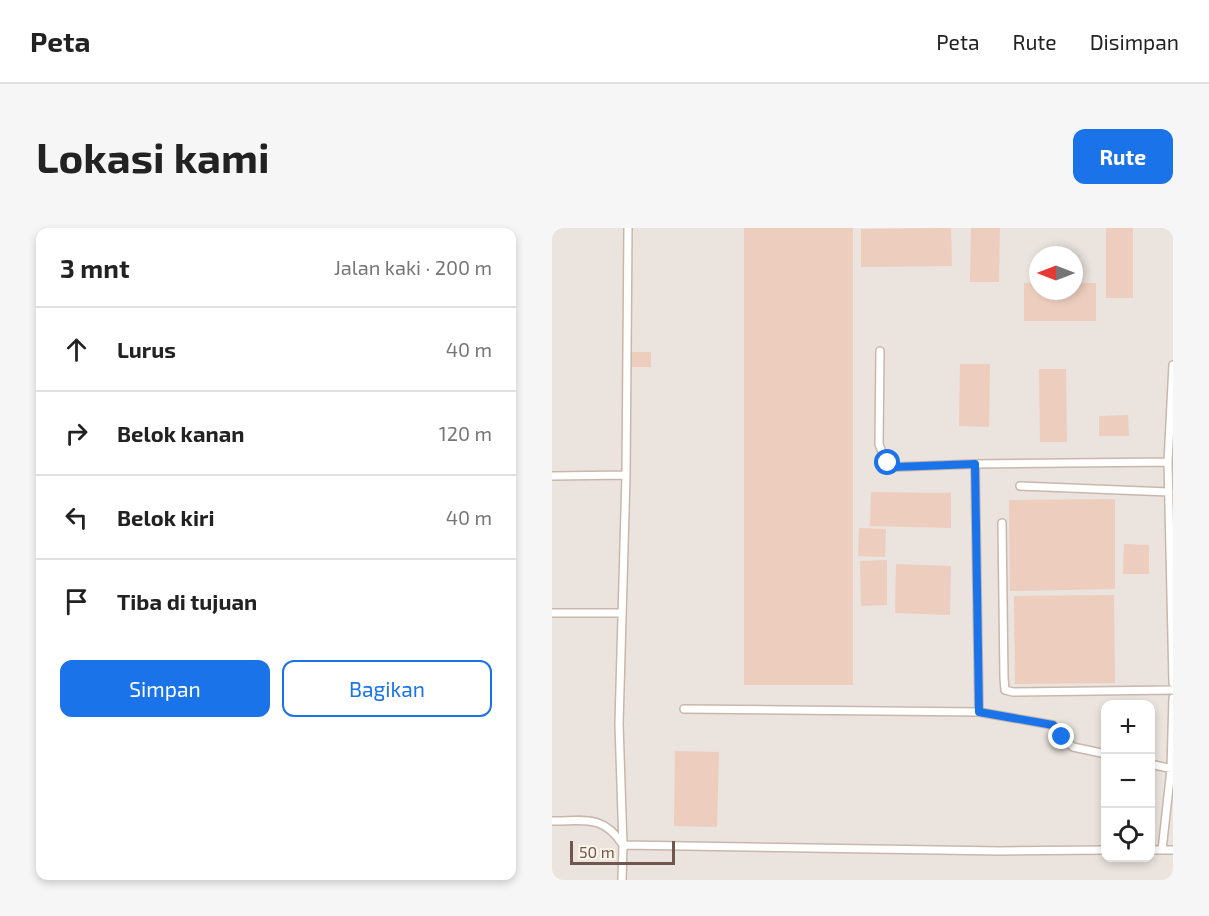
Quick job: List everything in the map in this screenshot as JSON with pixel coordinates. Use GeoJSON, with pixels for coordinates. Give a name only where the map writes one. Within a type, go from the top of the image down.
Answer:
{"type":"FeatureCollection","features":[{"type":"Feature","properties":{"kind":"lane"},"geometry":{"type":"LineString","coordinates":[[622,880],[619,724],[626,475],[628,228]]}},
{"type":"Feature","properties":{"kind":"lane"},"geometry":{"type":"LineString","coordinates":[[880,351],[879,444],[888,463],[895,467],[1168,462]]}},
{"type":"Feature","properties":{"kind":"lane"},"geometry":{"type":"LineString","coordinates":[[1173,365],[1168,462],[1173,683]]}},
{"type":"Feature","properties":{"kind":"lane"},"geometry":{"type":"LineString","coordinates":[[975,464],[979,712]]}},
{"type":"Feature","properties":{"kind":"lane"},"geometry":{"type":"LineString","coordinates":[[552,476],[626,475]]}},
{"type":"Feature","properties":{"kind":"lane"},"geometry":{"type":"LineString","coordinates":[[1020,486],[1168,492]]}},
{"type":"Feature","properties":{"kind":"lane"},"geometry":{"type":"LineString","coordinates":[[1002,523],[1005,690],[1013,692],[1173,690]]}},
{"type":"Feature","properties":{"kind":"lane"},"geometry":{"type":"LineString","coordinates":[[552,613],[622,613]]}},
{"type":"Feature","properties":{"kind":"lane"},"geometry":{"type":"LineString","coordinates":[[1162,850],[1172,769],[1173,698]]}},
{"type":"Feature","properties":{"kind":"lane"},"geometry":{"type":"LineString","coordinates":[[684,709],[979,712],[1053,725],[1073,747],[1101,753]]}},
{"type":"Feature","properties":{"kind":"lane"},"geometry":{"type":"LineString","coordinates":[[1155,765],[1172,769]]}},
{"type":"Feature","properties":{"kind":"lane"},"geometry":{"type":"LineString","coordinates":[[552,820],[597,821],[607,827],[623,844],[1000,851],[1101,850]]}},
{"type":"Feature","properties":{"kind":"lane"},"geometry":{"type":"LineString","coordinates":[[1155,850],[1173,850]]}},
{"type":"Feature","properties":{"kind":"shaded area"},"geometry":{"type":"Polygon","coordinates":[[[552,228],[1173,228],[1173,880],[552,880],[552,228]]]}},
{"type":"Feature","properties":{"kind":"building"},"geometry":{"type":"Polygon","coordinates":[[[744,228],[853,228],[853,685],[744,685],[744,228]]]}},
{"type":"Feature","properties":{"kind":"building"},"geometry":{"type":"Polygon","coordinates":[[[951,228],[952,266],[861,267],[861,229],[951,228]]]}},
{"type":"Feature","properties":{"kind":"building"},"geometry":{"type":"Polygon","coordinates":[[[971,228],[1000,228],[999,282],[970,282],[971,228]]]}},
{"type":"Feature","properties":{"kind":"building"},"geometry":{"type":"Polygon","coordinates":[[[1106,228],[1133,228],[1133,298],[1106,298],[1106,228]]]}},
{"type":"Feature","properties":{"kind":"building"},"geometry":{"type":"Polygon","coordinates":[[[1024,283],[1029,283],[1029,300],[1083,300],[1083,283],[1096,283],[1096,321],[1024,321],[1024,283]]]}},
{"type":"Feature","properties":{"kind":"building"},"geometry":{"type":"Polygon","coordinates":[[[631,352],[651,352],[651,367],[631,367],[631,352]]]}},
{"type":"Feature","properties":{"kind":"building"},"geometry":{"type":"Polygon","coordinates":[[[960,364],[990,364],[989,427],[959,426],[960,364]]]}},
{"type":"Feature","properties":{"kind":"building"},"geometry":{"type":"Polygon","coordinates":[[[1039,369],[1066,369],[1067,442],[1040,442],[1039,369]]]}},
{"type":"Feature","properties":{"kind":"building"},"geometry":{"type":"Polygon","coordinates":[[[1128,415],[1129,436],[1099,436],[1099,416],[1128,415]]]}},
{"type":"Feature","properties":{"kind":"building"},"geometry":{"type":"Polygon","coordinates":[[[871,492],[951,493],[951,528],[870,526],[871,492]]]}},
{"type":"Feature","properties":{"kind":"building"},"geometry":{"type":"Polygon","coordinates":[[[1115,499],[1115,589],[1010,591],[1009,500],[1115,499]]]}},
{"type":"Feature","properties":{"kind":"building"},"geometry":{"type":"Polygon","coordinates":[[[859,528],[886,529],[885,557],[858,556],[859,528]]]}},
{"type":"Feature","properties":{"kind":"building"},"geometry":{"type":"Polygon","coordinates":[[[1124,544],[1149,545],[1149,574],[1123,574],[1124,544]]]}},
{"type":"Feature","properties":{"kind":"building"},"geometry":{"type":"Polygon","coordinates":[[[887,560],[887,605],[861,606],[860,561],[887,560]]]}},
{"type":"Feature","properties":{"kind":"building"},"geometry":{"type":"Polygon","coordinates":[[[896,564],[951,566],[950,615],[895,613],[896,564]]]}},
{"type":"Feature","properties":{"kind":"building"},"geometry":{"type":"Polygon","coordinates":[[[1114,595],[1115,683],[1015,684],[1014,596],[1114,595]]]}},
{"type":"Feature","properties":{"kind":"building"},"geometry":{"type":"Polygon","coordinates":[[[675,751],[719,752],[717,827],[674,826],[675,751]]]}},
{"type":"Feature","properties":{"kind":"route"},"geometry":{"type":"LineString","coordinates":[[888,463],[895,467],[975,464],[979,712],[1053,725],[1062,737]]}}]}
